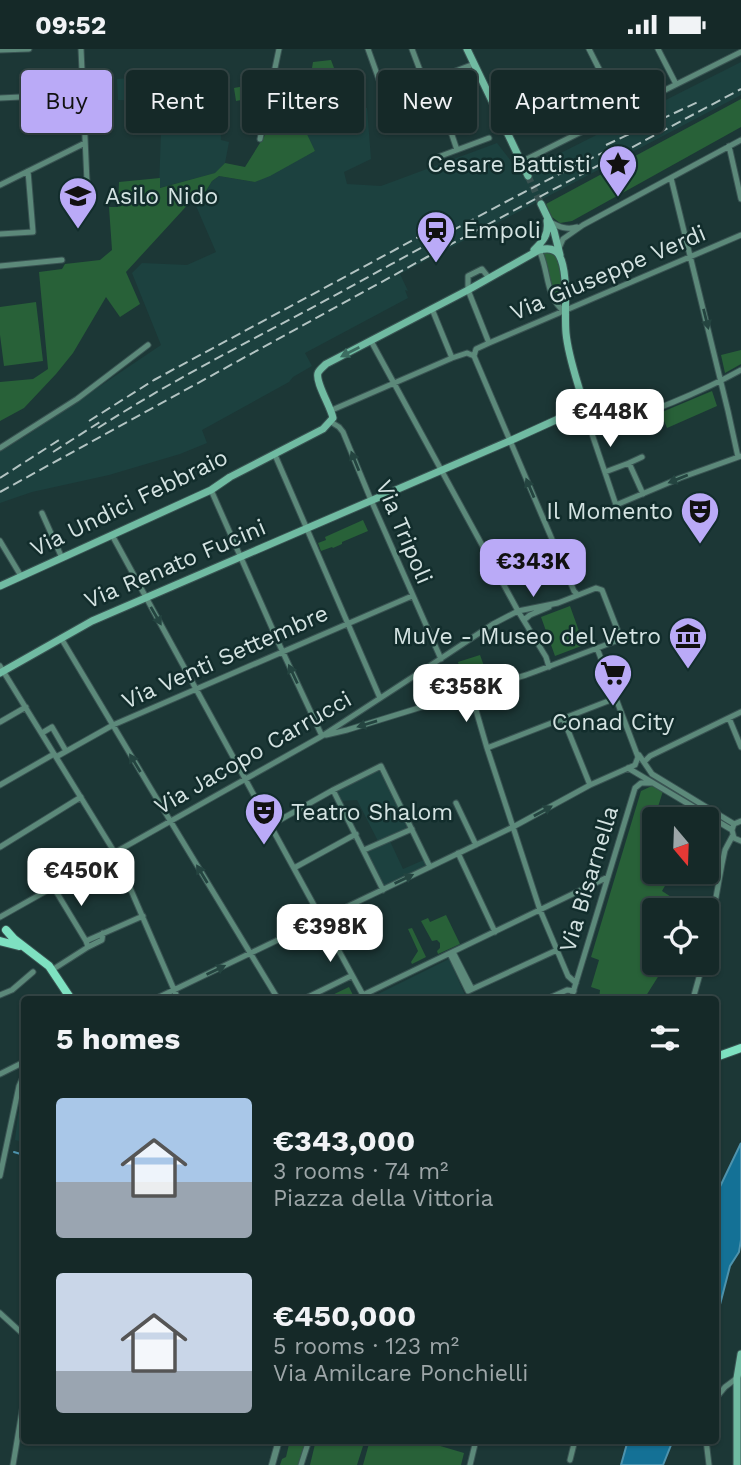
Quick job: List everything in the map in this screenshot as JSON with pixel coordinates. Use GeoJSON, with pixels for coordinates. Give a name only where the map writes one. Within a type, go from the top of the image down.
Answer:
{"type":"FeatureCollection","features":[{"type":"Feature","properties":{"kind":"main road"},"geometry":{"type":"LineString","coordinates":[[467,49],[528,176]]}},
{"type":"Feature","properties":{"kind":"main road"},"geometry":{"type":"LineString","coordinates":[[541,204],[560,255],[564,275],[568,345],[583,404]]}},
{"type":"Feature","properties":{"kind":"main road"},"geometry":{"type":"LineString","coordinates":[[527,256],[546,237],[547,218]]}},
{"type":"Feature","properties":{"kind":"main road"},"geometry":{"type":"LineString","coordinates":[[331,422],[332,410],[318,378],[320,370],[326,364],[468,291],[539,250],[550,249],[560,255]]}},
{"type":"Feature","properties":{"kind":"main road","name":"Via Renato Fucini"},"geometry":{"type":"LineString","coordinates":[[1,670],[80,627],[510,441],[580,409],[583,404]]}},
{"type":"Feature","properties":{"kind":"main road","name":"Via Undici Febbraio"},"geometry":{"type":"LineString","coordinates":[[0,586],[211,490],[230,477],[323,429],[331,422]]}},
{"type":"Feature","properties":{"kind":"main road"},"geometry":{"type":"LineString","coordinates":[[0,919],[9,934],[52,970],[69,996]]}},
{"type":"Feature","properties":{"kind":"main road"},"geometry":{"type":"LineString","coordinates":[[0,941],[5,937],[6,930]]}},
{"type":"Feature","properties":{"kind":"main road"},"geometry":{"type":"LineString","coordinates":[[0,941],[25,947]]}},
{"type":"Feature","properties":{"kind":"main road"},"geometry":{"type":"LineString","coordinates":[[719,1056],[741,1048]]}},
{"type":"Feature","properties":{"kind":"main road"},"geometry":{"type":"LineString","coordinates":[[737,1465],[741,1354]]}},
{"type":"Feature","properties":{"kind":"street"},"geometry":{"type":"LineString","coordinates":[[0,50],[30,49]]}},
{"type":"Feature","properties":{"kind":"street"},"geometry":{"type":"LineString","coordinates":[[81,49],[81,70]]}},
{"type":"Feature","properties":{"kind":"street"},"geometry":{"type":"LineString","coordinates":[[260,139],[279,49]]}},
{"type":"Feature","properties":{"kind":"street"},"geometry":{"type":"LineString","coordinates":[[368,49],[378,77]]}},
{"type":"Feature","properties":{"kind":"street"},"geometry":{"type":"LineString","coordinates":[[412,49],[420,70]]}},
{"type":"Feature","properties":{"kind":"street"},"geometry":{"type":"LineString","coordinates":[[589,49],[600,70]]}},
{"type":"Feature","properties":{"kind":"street"},"geometry":{"type":"LineString","coordinates":[[658,49],[676,84]]}},
{"type":"Feature","properties":{"kind":"street"},"geometry":{"type":"LineString","coordinates":[[664,90],[741,52]]}},
{"type":"Feature","properties":{"kind":"street"},"geometry":{"type":"LineString","coordinates":[[459,70],[474,64]]}},
{"type":"Feature","properties":{"kind":"street"},"geometry":{"type":"LineString","coordinates":[[0,98],[21,97]]}},
{"type":"Feature","properties":{"kind":"street"},"geometry":{"type":"LineString","coordinates":[[84,133],[88,204]]}},
{"type":"Feature","properties":{"kind":"street"},"geometry":{"type":"LineString","coordinates":[[451,133],[457,150]]}},
{"type":"Feature","properties":{"kind":"street"},"geometry":{"type":"LineString","coordinates":[[521,162],[579,133]]}},
{"type":"Feature","properties":{"kind":"street"},"geometry":{"type":"LineString","coordinates":[[438,157],[489,138]]}},
{"type":"Feature","properties":{"kind":"street"},"geometry":{"type":"LineString","coordinates":[[560,255],[563,239],[583,225],[741,140]]}},
{"type":"Feature","properties":{"kind":"street"},"geometry":{"type":"LineString","coordinates":[[0,185],[85,143]]}},
{"type":"Feature","properties":{"kind":"street"},"geometry":{"type":"LineString","coordinates":[[729,146],[741,199]]}},
{"type":"Feature","properties":{"kind":"street"},"geometry":{"type":"LineString","coordinates":[[0,234],[33,232],[28,171]]}},
{"type":"Feature","properties":{"kind":"street"},"geometry":{"type":"LineString","coordinates":[[594,419],[591,431],[616,505],[739,456],[671,178]]}},
{"type":"Feature","properties":{"kind":"street"},"geometry":{"type":"LineString","coordinates":[[547,218],[562,228],[572,229],[583,225]]}},
{"type":"Feature","properties":{"kind":"street","name":"Via Giuseppe Verdi"},"geometry":{"type":"LineString","coordinates":[[474,356],[476,349],[489,343],[741,235]]}},
{"type":"Feature","properties":{"kind":"street"},"geometry":{"type":"LineString","coordinates":[[539,250],[556,305],[565,312]]}},
{"type":"Feature","properties":{"kind":"street"},"geometry":{"type":"LineString","coordinates":[[0,265],[62,260]]}},
{"type":"Feature","properties":{"kind":"street"},"geometry":{"type":"LineString","coordinates":[[489,278],[482,269],[468,276],[468,291],[489,343]]}},
{"type":"Feature","properties":{"kind":"street"},"geometry":{"type":"LineString","coordinates":[[432,309],[452,358]]}},
{"type":"Feature","properties":{"kind":"street"},"geometry":{"type":"LineString","coordinates":[[371,341],[545,657],[548,667]]}},
{"type":"Feature","properties":{"kind":"street"},"geometry":{"type":"LineString","coordinates":[[0,448],[77,399],[148,345]]}},
{"type":"Feature","properties":{"kind":"street"},"geometry":{"type":"LineString","coordinates":[[332,410],[452,358],[467,353],[474,356],[578,595]]}},
{"type":"Feature","properties":{"kind":"street"},"geometry":{"type":"LineString","coordinates":[[570,414],[611,421],[633,416],[721,381],[741,370]]}},
{"type":"Feature","properties":{"kind":"street"},"geometry":{"type":"LineString","coordinates":[[583,404],[585,412],[594,419]]}},
{"type":"Feature","properties":{"kind":"street","name":"Via Tripoli"},"geometry":{"type":"LineString","coordinates":[[331,422],[343,432],[441,659]]}},
{"type":"Feature","properties":{"kind":"street"},"geometry":{"type":"LineString","coordinates":[[275,455],[380,698]]}},
{"type":"Feature","properties":{"kind":"street"},"geometry":{"type":"LineString","coordinates":[[605,472],[642,457]]}},
{"type":"Feature","properties":{"kind":"street"},"geometry":{"type":"LineString","coordinates":[[629,463],[643,494]]}},
{"type":"Feature","properties":{"kind":"street"},"geometry":{"type":"LineString","coordinates":[[211,490],[322,736],[471,693],[621,639],[603,591],[596,588],[530,615],[524,620]]}},
{"type":"Feature","properties":{"kind":"street"},"geometry":{"type":"LineString","coordinates":[[43,513],[62,558]]}},
{"type":"Feature","properties":{"kind":"street"},"geometry":{"type":"LineString","coordinates":[[112,535],[363,995],[608,877]]}},
{"type":"Feature","properties":{"kind":"street"},"geometry":{"type":"LineString","coordinates":[[0,541],[21,576]]}},
{"type":"Feature","properties":{"kind":"street","name":"Via Venti Settembre"},"geometry":{"type":"LineString","coordinates":[[0,785],[113,725],[412,596]]}},
{"type":"Feature","properties":{"kind":"street","name":"Via Jacopo Carrucci"},"geometry":{"type":"LineString","coordinates":[[0,919],[322,736],[493,624],[518,611],[558,603]]}},
{"type":"Feature","properties":{"kind":"street"},"geometry":{"type":"LineString","coordinates":[[61,638],[276,996]]}},
{"type":"Feature","properties":{"kind":"street"},"geometry":{"type":"LineString","coordinates":[[597,648],[638,754],[652,774],[733,830],[737,840],[741,841]]}},
{"type":"Feature","properties":{"kind":"street"},"geometry":{"type":"LineString","coordinates":[[1,670],[116,853],[176,996]]}},
{"type":"Feature","properties":{"kind":"street"},"geometry":{"type":"LineString","coordinates":[[471,693],[540,910],[568,976],[576,983]]}},
{"type":"Feature","properties":{"kind":"street"},"geometry":{"type":"LineString","coordinates":[[487,748],[616,698]]}},
{"type":"Feature","properties":{"kind":"street"},"geometry":{"type":"LineString","coordinates":[[0,722],[26,707]]}},
{"type":"Feature","properties":{"kind":"street"},"geometry":{"type":"LineString","coordinates":[[644,762],[650,756],[741,712]]}},
{"type":"Feature","properties":{"kind":"street"},"geometry":{"type":"LineString","coordinates":[[563,718],[590,785]]}},
{"type":"Feature","properties":{"kind":"street"},"geometry":{"type":"LineString","coordinates":[[729,718],[741,747]]}},
{"type":"Feature","properties":{"kind":"street"},"geometry":{"type":"LineString","coordinates":[[42,733],[52,727],[66,751]]}},
{"type":"Feature","properties":{"kind":"street"},"geometry":{"type":"LineString","coordinates":[[161,996],[513,827],[590,785],[632,766],[638,760],[638,754]]}},
{"type":"Feature","properties":{"kind":"street"},"geometry":{"type":"LineString","coordinates":[[271,825],[381,766],[430,867]]}},
{"type":"Feature","properties":{"kind":"street"},"geometry":{"type":"LineString","coordinates":[[632,766],[653,783],[733,830]]}},
{"type":"Feature","properties":{"kind":"street","name":"Via Bisarnella"},"geometry":{"type":"LineString","coordinates":[[572,996],[635,788],[641,783],[653,783]]}},
{"type":"Feature","properties":{"kind":"street"},"geometry":{"type":"LineString","coordinates":[[333,790],[383,890]]}},
{"type":"Feature","properties":{"kind":"street"},"geometry":{"type":"LineString","coordinates":[[0,847],[81,797]]}},
{"type":"Feature","properties":{"kind":"street"},"geometry":{"type":"LineString","coordinates":[[456,803],[476,845]]}},
{"type":"Feature","properties":{"kind":"street"},"geometry":{"type":"LineString","coordinates":[[716,898],[724,857],[733,830],[741,821]]}},
{"type":"Feature","properties":{"kind":"street"},"geometry":{"type":"LineString","coordinates":[[364,851],[412,829]]}},
{"type":"Feature","properties":{"kind":"street"},"geometry":{"type":"LineString","coordinates":[[294,868],[356,834]]}},
{"type":"Feature","properties":{"kind":"street"},"geometry":{"type":"LineString","coordinates":[[458,853],[495,932]]}},
{"type":"Feature","properties":{"kind":"street"},"geometry":{"type":"LineString","coordinates":[[54,888],[87,944]]}},
{"type":"Feature","properties":{"kind":"street"},"geometry":{"type":"LineString","coordinates":[[52,970],[87,944],[102,940],[103,933],[142,916]]}},
{"type":"Feature","properties":{"kind":"street"},"geometry":{"type":"LineString","coordinates":[[451,953],[468,991],[557,950]]}},
{"type":"Feature","properties":{"kind":"street"},"geometry":{"type":"LineString","coordinates":[[0,995],[12,990],[33,972]]}},
{"type":"Feature","properties":{"kind":"street"},"geometry":{"type":"LineString","coordinates":[[694,996],[700,975]]}},
{"type":"Feature","properties":{"kind":"street"},"geometry":{"type":"LineString","coordinates":[[310,996],[351,976]]}},
{"type":"Feature","properties":{"kind":"street"},"geometry":{"type":"LineString","coordinates":[[554,996],[568,990],[574,991]]}},
{"type":"Feature","properties":{"kind":"street"},"geometry":{"type":"LineString","coordinates":[[0,1074],[21,1064]]}},
{"type":"Feature","properties":{"kind":"street"},"geometry":{"type":"LineString","coordinates":[[0,1176],[21,1082]]}},
{"type":"Feature","properties":{"kind":"street"},"geometry":{"type":"LineString","coordinates":[[0,1313],[21,1332]]}},
{"type":"Feature","properties":{"kind":"street"},"geometry":{"type":"LineString","coordinates":[[719,1394],[739,1376]]}},
{"type":"Feature","properties":{"kind":"street"},"geometry":{"type":"LineString","coordinates":[[13,1465],[21,1430]]}},
{"type":"Feature","properties":{"kind":"street"},"geometry":{"type":"LineString","coordinates":[[272,1465],[278,1444]]}},
{"type":"Feature","properties":{"kind":"street"},"geometry":{"type":"LineString","coordinates":[[301,1465],[308,1444]]}},
{"type":"Feature","properties":{"kind":"street"},"geometry":{"type":"LineString","coordinates":[[470,1465],[475,1444]]}},
{"type":"Feature","properties":{"kind":"street"},"geometry":{"type":"LineString","coordinates":[[570,1460],[574,1444]]}},
{"type":"Feature","properties":{"kind":"street"},"geometry":{"type":"LineString","coordinates":[[706,1444],[709,1465]]}},
{"type":"Feature","properties":{"kind":"shaded area"},"geometry":{"type":"Polygon","coordinates":[[[741,62],[741,95],[400,274],[408,291],[405,290],[408,298],[305,353],[312,366],[289,382],[202,430],[207,443],[109,475],[32,492],[0,503],[0,452],[161,345],[132,273],[142,263],[187,265],[216,252],[193,199],[206,191],[219,176],[255,182],[315,151],[306,133],[364,133],[364,108],[367,108],[371,159],[344,172],[347,184],[381,186],[497,143],[524,178],[535,173],[537,165],[600,133],[664,133],[664,101],[741,62]]]}},
{"type":"Feature","properties":{"kind":"shaded area"},"geometry":{"type":"Polygon","coordinates":[[[126,78],[126,100],[118,100],[117,79],[126,78]]]}},
{"type":"Feature","properties":{"kind":"shaded area"},"geometry":{"type":"Polygon","coordinates":[[[161,133],[221,133],[221,140],[229,142],[225,163],[216,173],[159,188],[161,133]]]}},
{"type":"Feature","properties":{"kind":"shaded area"},"geometry":{"type":"Polygon","coordinates":[[[381,766],[412,829],[389,839],[403,869],[426,859],[430,867],[383,890],[364,850],[379,843],[357,800],[339,801],[333,790],[381,766]]]}},
{"type":"Feature","properties":{"kind":"shaded area"},"geometry":{"type":"Polygon","coordinates":[[[449,959],[465,995],[469,996],[374,996],[449,959]]]}},
{"type":"Feature","properties":{"kind":"shaded area"},"geometry":{"type":"Polygon","coordinates":[[[21,1102],[21,1141],[15,1140],[21,1102]]]}},
{"type":"Feature","properties":{"kind":"green space"},"geometry":{"type":"Polygon","coordinates":[[[331,60],[335,70],[312,70],[313,62],[331,60]]]}},
{"type":"Feature","properties":{"kind":"green space"},"geometry":{"type":"Polygon","coordinates":[[[242,86],[242,100],[236,101],[234,88],[242,86]]]}},
{"type":"Feature","properties":{"kind":"green space"},"geometry":{"type":"Polygon","coordinates":[[[741,99],[741,127],[572,221],[560,223],[552,217],[546,204],[741,99]]]}},
{"type":"Feature","properties":{"kind":"green space"},"geometry":{"type":"Polygon","coordinates":[[[306,133],[315,151],[255,182],[219,176],[212,181],[206,191],[193,199],[126,272],[140,304],[120,317],[106,297],[73,353],[56,374],[24,408],[0,421],[0,382],[33,379],[48,369],[39,272],[62,269],[65,264],[100,260],[112,250],[109,207],[118,207],[119,182],[160,178],[160,188],[215,173],[225,163],[245,167],[265,135],[306,133]]]}},
{"type":"Feature","properties":{"kind":"green space"},"geometry":{"type":"Polygon","coordinates":[[[544,248],[560,256],[565,312],[556,304],[539,250],[544,248]]]}},
{"type":"Feature","properties":{"kind":"green space"},"geometry":{"type":"Polygon","coordinates":[[[36,302],[43,361],[4,366],[0,307],[36,302]]]}},
{"type":"Feature","properties":{"kind":"green space"},"geometry":{"type":"Polygon","coordinates":[[[741,350],[741,364],[725,373],[721,355],[741,350]]]}},
{"type":"Feature","properties":{"kind":"green space"},"geometry":{"type":"Polygon","coordinates":[[[712,391],[717,406],[667,428],[660,411],[712,391]]]}},
{"type":"Feature","properties":{"kind":"green space"},"geometry":{"type":"Polygon","coordinates":[[[363,520],[368,531],[321,551],[318,543],[326,540],[325,537],[363,520]]]}},
{"type":"Feature","properties":{"kind":"green space"},"geometry":{"type":"Polygon","coordinates":[[[570,606],[584,645],[555,656],[541,617],[570,606]]]}},
{"type":"Feature","properties":{"kind":"green space"},"geometry":{"type":"Polygon","coordinates":[[[480,655],[484,666],[461,673],[458,662],[480,655]]]}},
{"type":"Feature","properties":{"kind":"green space"},"geometry":{"type":"Polygon","coordinates":[[[654,785],[663,791],[658,807],[642,807],[642,884],[666,884],[662,891],[673,898],[642,898],[642,975],[659,975],[646,996],[599,996],[600,990],[591,987],[599,960],[591,957],[641,791],[654,785]]]}},
{"type":"Feature","properties":{"kind":"green space"},"geometry":{"type":"Polygon","coordinates":[[[446,915],[460,944],[438,954],[440,943],[437,940],[432,941],[421,921],[428,918],[430,922],[446,915]]]}},
{"type":"Feature","properties":{"kind":"green space"},"geometry":{"type":"Polygon","coordinates":[[[412,928],[426,957],[412,964],[418,951],[408,929],[412,928]]]}},
{"type":"Feature","properties":{"kind":"green space"},"geometry":{"type":"Polygon","coordinates":[[[349,987],[354,996],[330,996],[349,987]]]}},
{"type":"Feature","properties":{"kind":"green space"},"geometry":{"type":"Polygon","coordinates":[[[289,1444],[305,1444],[298,1465],[280,1465],[286,1457],[289,1444]]]}},
{"type":"Feature","properties":{"kind":"green space"},"geometry":{"type":"Polygon","coordinates":[[[315,1444],[363,1446],[357,1465],[310,1465],[315,1444]]]}},
{"type":"Feature","properties":{"kind":"green space"},"geometry":{"type":"Polygon","coordinates":[[[369,1444],[434,1444],[464,1453],[461,1465],[363,1465],[369,1444]]]}},
{"type":"Feature","properties":{"kind":"water"},"geometry":{"type":"Polygon","coordinates":[[[741,1143],[741,1240],[739,1252],[730,1266],[719,1308],[719,1189],[741,1143]]]}},
{"type":"Feature","properties":{"kind":"water"},"geometry":{"type":"Polygon","coordinates":[[[627,1444],[671,1444],[663,1465],[621,1465],[627,1444]]]}},
{"type":"Feature","properties":{"kind":"waterway"},"geometry":{"type":"LineString","coordinates":[[14,1152],[21,1154]]}},
{"type":"Feature","properties":{"kind":"tunnel"},"geometry":{"type":"LineString","coordinates":[[528,176],[541,204]]}},
{"type":"Feature","properties":{"kind":"railway"},"geometry":{"type":"LineString","coordinates":[[0,492],[427,257],[741,89]]}},
{"type":"Feature","properties":{"kind":"railway"},"geometry":{"type":"LineString","coordinates":[[606,145],[698,102]]}},
{"type":"Feature","properties":{"kind":"railway"},"geometry":{"type":"LineString","coordinates":[[98,428],[212,361],[508,201],[617,146]]}},
{"type":"Feature","properties":{"kind":"railway"},"geometry":{"type":"LineString","coordinates":[[89,421],[154,380],[453,220]]}},
{"type":"Feature","properties":{"kind":"railway"},"geometry":{"type":"LineString","coordinates":[[53,452],[103,420]]}},
{"type":"Feature","properties":{"kind":"railway"},"geometry":{"type":"LineString","coordinates":[[0,478],[59,440]]}},
{"type":"Feature","properties":{"kind":"place","name":"Cesare Battisti"},"geometry":{"type":"Point","coordinates":[618,198]}},
{"type":"Feature","properties":{"kind":"place","name":"Asilo Nido"},"geometry":{"type":"Point","coordinates":[78,230]}},
{"type":"Feature","properties":{"kind":"place","name":"Empoli"},"geometry":{"type":"Point","coordinates":[436,264]}},
{"type":"Feature","properties":{"kind":"place","name":"Il Momento"},"geometry":{"type":"Point","coordinates":[700,545]}},
{"type":"Feature","properties":{"kind":"place","name":"MuVe - Museo del Vetro"},"geometry":{"type":"Point","coordinates":[688,670]}},
{"type":"Feature","properties":{"kind":"place","name":"Conad City"},"geometry":{"type":"Point","coordinates":[613,707]}},
{"type":"Feature","properties":{"kind":"place","name":"Teatro Shalom"},"geometry":{"type":"Point","coordinates":[264,846]}}]}
